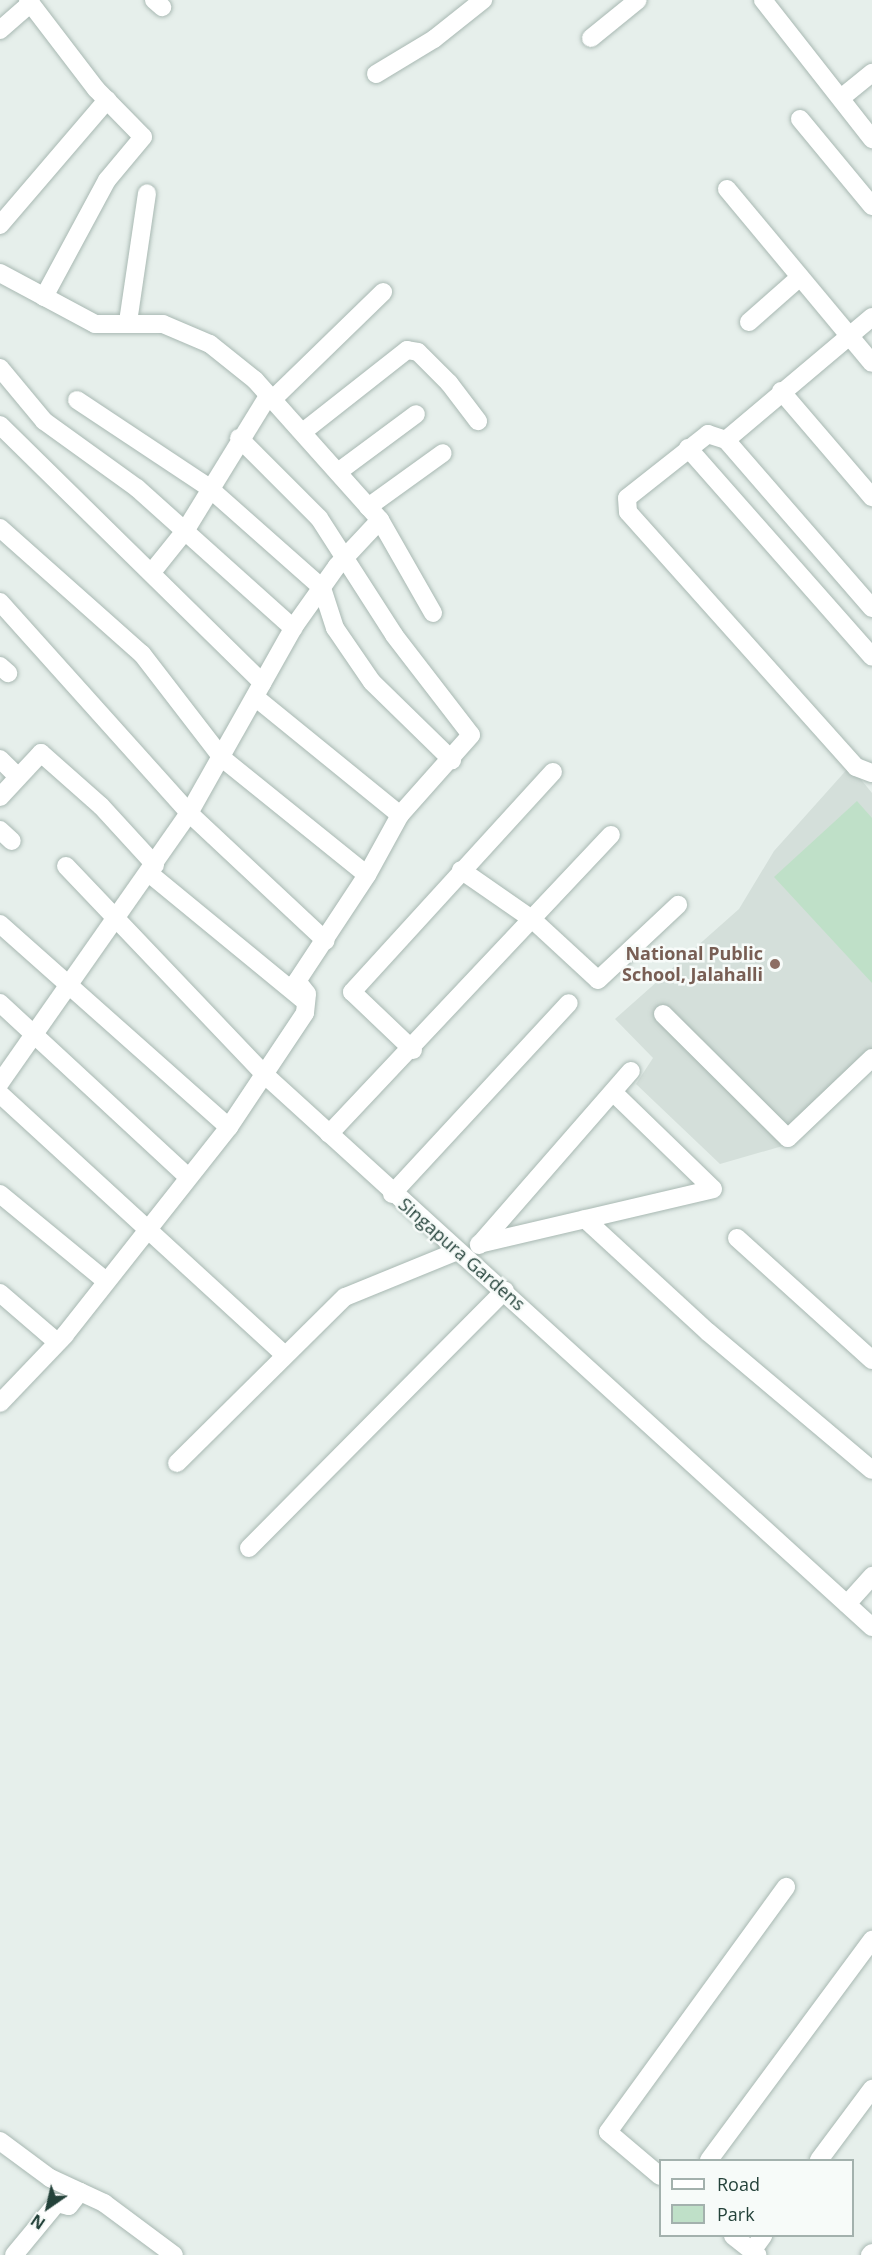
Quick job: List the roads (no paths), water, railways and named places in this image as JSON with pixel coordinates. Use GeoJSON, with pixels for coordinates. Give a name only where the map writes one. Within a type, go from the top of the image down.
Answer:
{"type":"FeatureCollection","features":[{"type":"Feature","properties":{"kind":"street"},"geometry":{"type":"LineString","coordinates":[[376,74],[434,39],[483,0]]}},
{"type":"Feature","properties":{"kind":"street"},"geometry":{"type":"LineString","coordinates":[[591,38],[638,0]]}},
{"type":"Feature","properties":{"kind":"street"},"geometry":{"type":"LineString","coordinates":[[763,0],[872,139]]}},
{"type":"Feature","properties":{"kind":"street"},"geometry":{"type":"LineString","coordinates":[[0,30],[29,2],[106,100],[142,137],[107,180],[44,297]]}},
{"type":"Feature","properties":{"kind":"street"},"geometry":{"type":"LineString","coordinates":[[841,98],[872,73]]}},
{"type":"Feature","properties":{"kind":"street"},"geometry":{"type":"LineString","coordinates":[[0,225],[106,100]]}},
{"type":"Feature","properties":{"kind":"street"},"geometry":{"type":"LineString","coordinates":[[800,119],[872,206]]}},
{"type":"Feature","properties":{"kind":"street"},"geometry":{"type":"LineString","coordinates":[[727,189],[872,363]]}},
{"type":"Feature","properties":{"kind":"street"},"geometry":{"type":"LineString","coordinates":[[128,322],[147,193]]}},
{"type":"Feature","properties":{"kind":"street"},"geometry":{"type":"LineString","coordinates":[[0,273],[95,324],[128,322],[163,324],[210,344],[304,431],[374,514],[433,613]]}},
{"type":"Feature","properties":{"kind":"street"},"geometry":{"type":"LineString","coordinates":[[749,322],[800,277]]}},
{"type":"Feature","properties":{"kind":"street"},"geometry":{"type":"LineString","coordinates":[[152,572],[185,531],[208,487],[239,438],[270,398],[382,292]]}},
{"type":"Feature","properties":{"kind":"street"},"geometry":{"type":"LineString","coordinates":[[726,440],[781,391],[872,317]]}},
{"type":"Feature","properties":{"kind":"street"},"geometry":{"type":"LineString","coordinates":[[304,431],[407,350],[418,352],[449,383],[478,421]]}},
{"type":"Feature","properties":{"kind":"street"},"geometry":{"type":"LineString","coordinates":[[0,368],[44,421],[102,460],[293,628]]}},
{"type":"Feature","properties":{"kind":"street"},"geometry":{"type":"LineString","coordinates":[[781,391],[872,497]]}},
{"type":"Feature","properties":{"kind":"street"},"geometry":{"type":"LineString","coordinates":[[77,400],[208,487],[322,588],[335,628],[372,682],[452,760]]}},
{"type":"Feature","properties":{"kind":"street"},"geometry":{"type":"LineString","coordinates":[[338,472],[416,414]]}},
{"type":"Feature","properties":{"kind":"street"},"geometry":{"type":"LineString","coordinates":[[0,425],[152,572],[259,690],[400,815]]}},
{"type":"Feature","properties":{"kind":"street"},"geometry":{"type":"LineString","coordinates":[[872,609],[726,440],[708,434],[634,487],[627,498],[628,512],[856,767],[872,773]]}},
{"type":"Feature","properties":{"kind":"street"},"geometry":{"type":"LineString","coordinates":[[239,438],[289,485],[346,556],[393,635],[471,735],[452,760],[400,815],[367,875],[326,941],[297,981],[308,1004]]}},
{"type":"Feature","properties":{"kind":"street"},"geometry":{"type":"LineString","coordinates":[[688,448],[872,657]]}},
{"type":"Feature","properties":{"kind":"street"},"geometry":{"type":"LineString","coordinates":[[0,1083],[32,1034],[118,921],[189,813],[222,758],[293,628],[374,514],[443,453]]}},
{"type":"Feature","properties":{"kind":"street"},"geometry":{"type":"LineString","coordinates":[[0,528],[142,654],[222,758],[367,875]]}},
{"type":"Feature","properties":{"kind":"street"},"geometry":{"type":"LineString","coordinates":[[0,602],[189,813],[326,941]]}},
{"type":"Feature","properties":{"kind":"street"},"geometry":{"type":"LineString","coordinates":[[0,797],[17,776],[41,753],[101,806],[152,870],[308,1004]]}},
{"type":"Feature","properties":{"kind":"street"},"geometry":{"type":"LineString","coordinates":[[0,759],[17,776]]}},
{"type":"Feature","properties":{"kind":"street"},"geometry":{"type":"LineString","coordinates":[[413,1050],[352,992],[461,870],[553,772]]}},
{"type":"Feature","properties":{"kind":"street"},"geometry":{"type":"LineString","coordinates":[[329,1134],[393,1060],[413,1050],[611,835]]}},
{"type":"Feature","properties":{"kind":"street","name":"Singapura Gardens"},"geometry":{"type":"LineString","coordinates":[[66,866],[264,1074],[392,1194],[467,1251],[505,1290],[872,1627]]}},
{"type":"Feature","properties":{"kind":"street"},"geometry":{"type":"LineString","coordinates":[[461,870],[533,920],[598,980],[678,905]]}},
{"type":"Feature","properties":{"kind":"street"},"geometry":{"type":"LineString","coordinates":[[0,924],[229,1127]]}},
{"type":"Feature","properties":{"kind":"street"},"geometry":{"type":"LineString","coordinates":[[392,1194],[569,1003]]}},
{"type":"Feature","properties":{"kind":"street"},"geometry":{"type":"LineString","coordinates":[[0,1004],[188,1177]]}},
{"type":"Feature","properties":{"kind":"street"},"geometry":{"type":"LineString","coordinates":[[4,1392],[57,1342],[148,1225],[229,1127],[308,1004]]}},
{"type":"Feature","properties":{"kind":"street"},"geometry":{"type":"LineString","coordinates":[[663,1014],[788,1138],[872,1058]]}},
{"type":"Feature","properties":{"kind":"street"},"geometry":{"type":"LineString","coordinates":[[467,1251],[632,1071]]}},
{"type":"Feature","properties":{"kind":"street"},"geometry":{"type":"LineString","coordinates":[[177,1463],[345,1297],[467,1251],[585,1219],[713,1189],[613,1092]]}},
{"type":"Feature","properties":{"kind":"street"},"geometry":{"type":"LineString","coordinates":[[0,1094],[148,1225],[285,1355]]}},
{"type":"Feature","properties":{"kind":"street"},"geometry":{"type":"LineString","coordinates":[[0,1194],[106,1281]]}},
{"type":"Feature","properties":{"kind":"street"},"geometry":{"type":"LineString","coordinates":[[585,1219],[708,1332],[872,1470]]}},
{"type":"Feature","properties":{"kind":"street"},"geometry":{"type":"LineString","coordinates":[[737,1238],[872,1360]]}},
{"type":"Feature","properties":{"kind":"street"},"geometry":{"type":"LineString","coordinates":[[249,1548],[505,1290]]}},
{"type":"Feature","properties":{"kind":"street"},"geometry":{"type":"LineString","coordinates":[[0,1293],[57,1342]]}},
{"type":"Feature","properties":{"kind":"street"},"geometry":{"type":"LineString","coordinates":[[847,1604],[872,1576]]}},
{"type":"Feature","properties":{"kind":"street"},"geometry":{"type":"LineString","coordinates":[[659,2175],[608,2132],[786,1887]]}},
{"type":"Feature","properties":{"kind":"street"},"geometry":{"type":"LineString","coordinates":[[710,2159],[872,1940]]}},
{"type":"Feature","properties":{"kind":"street"},"geometry":{"type":"LineString","coordinates":[[820,2159],[872,2090]]}},
{"type":"Feature","properties":{"kind":"street"},"geometry":{"type":"LineString","coordinates":[[0,2141],[50,2178],[80,2192],[174,2255]]}},
{"type":"Feature","properties":{"kind":"street"},"geometry":{"type":"LineString","coordinates":[[14,2255],[57,2203],[69,2206],[80,2192]]}},
{"type":"Feature","properties":{"kind":"street"},"geometry":{"type":"LineString","coordinates":[[735,2237],[754,2253],[763,2237]]}},
{"type":"Feature","properties":{"kind":"place","name":"National Public School, Jalahalli"},"geometry":{"type":"Point","coordinates":[775,964]}}]}
